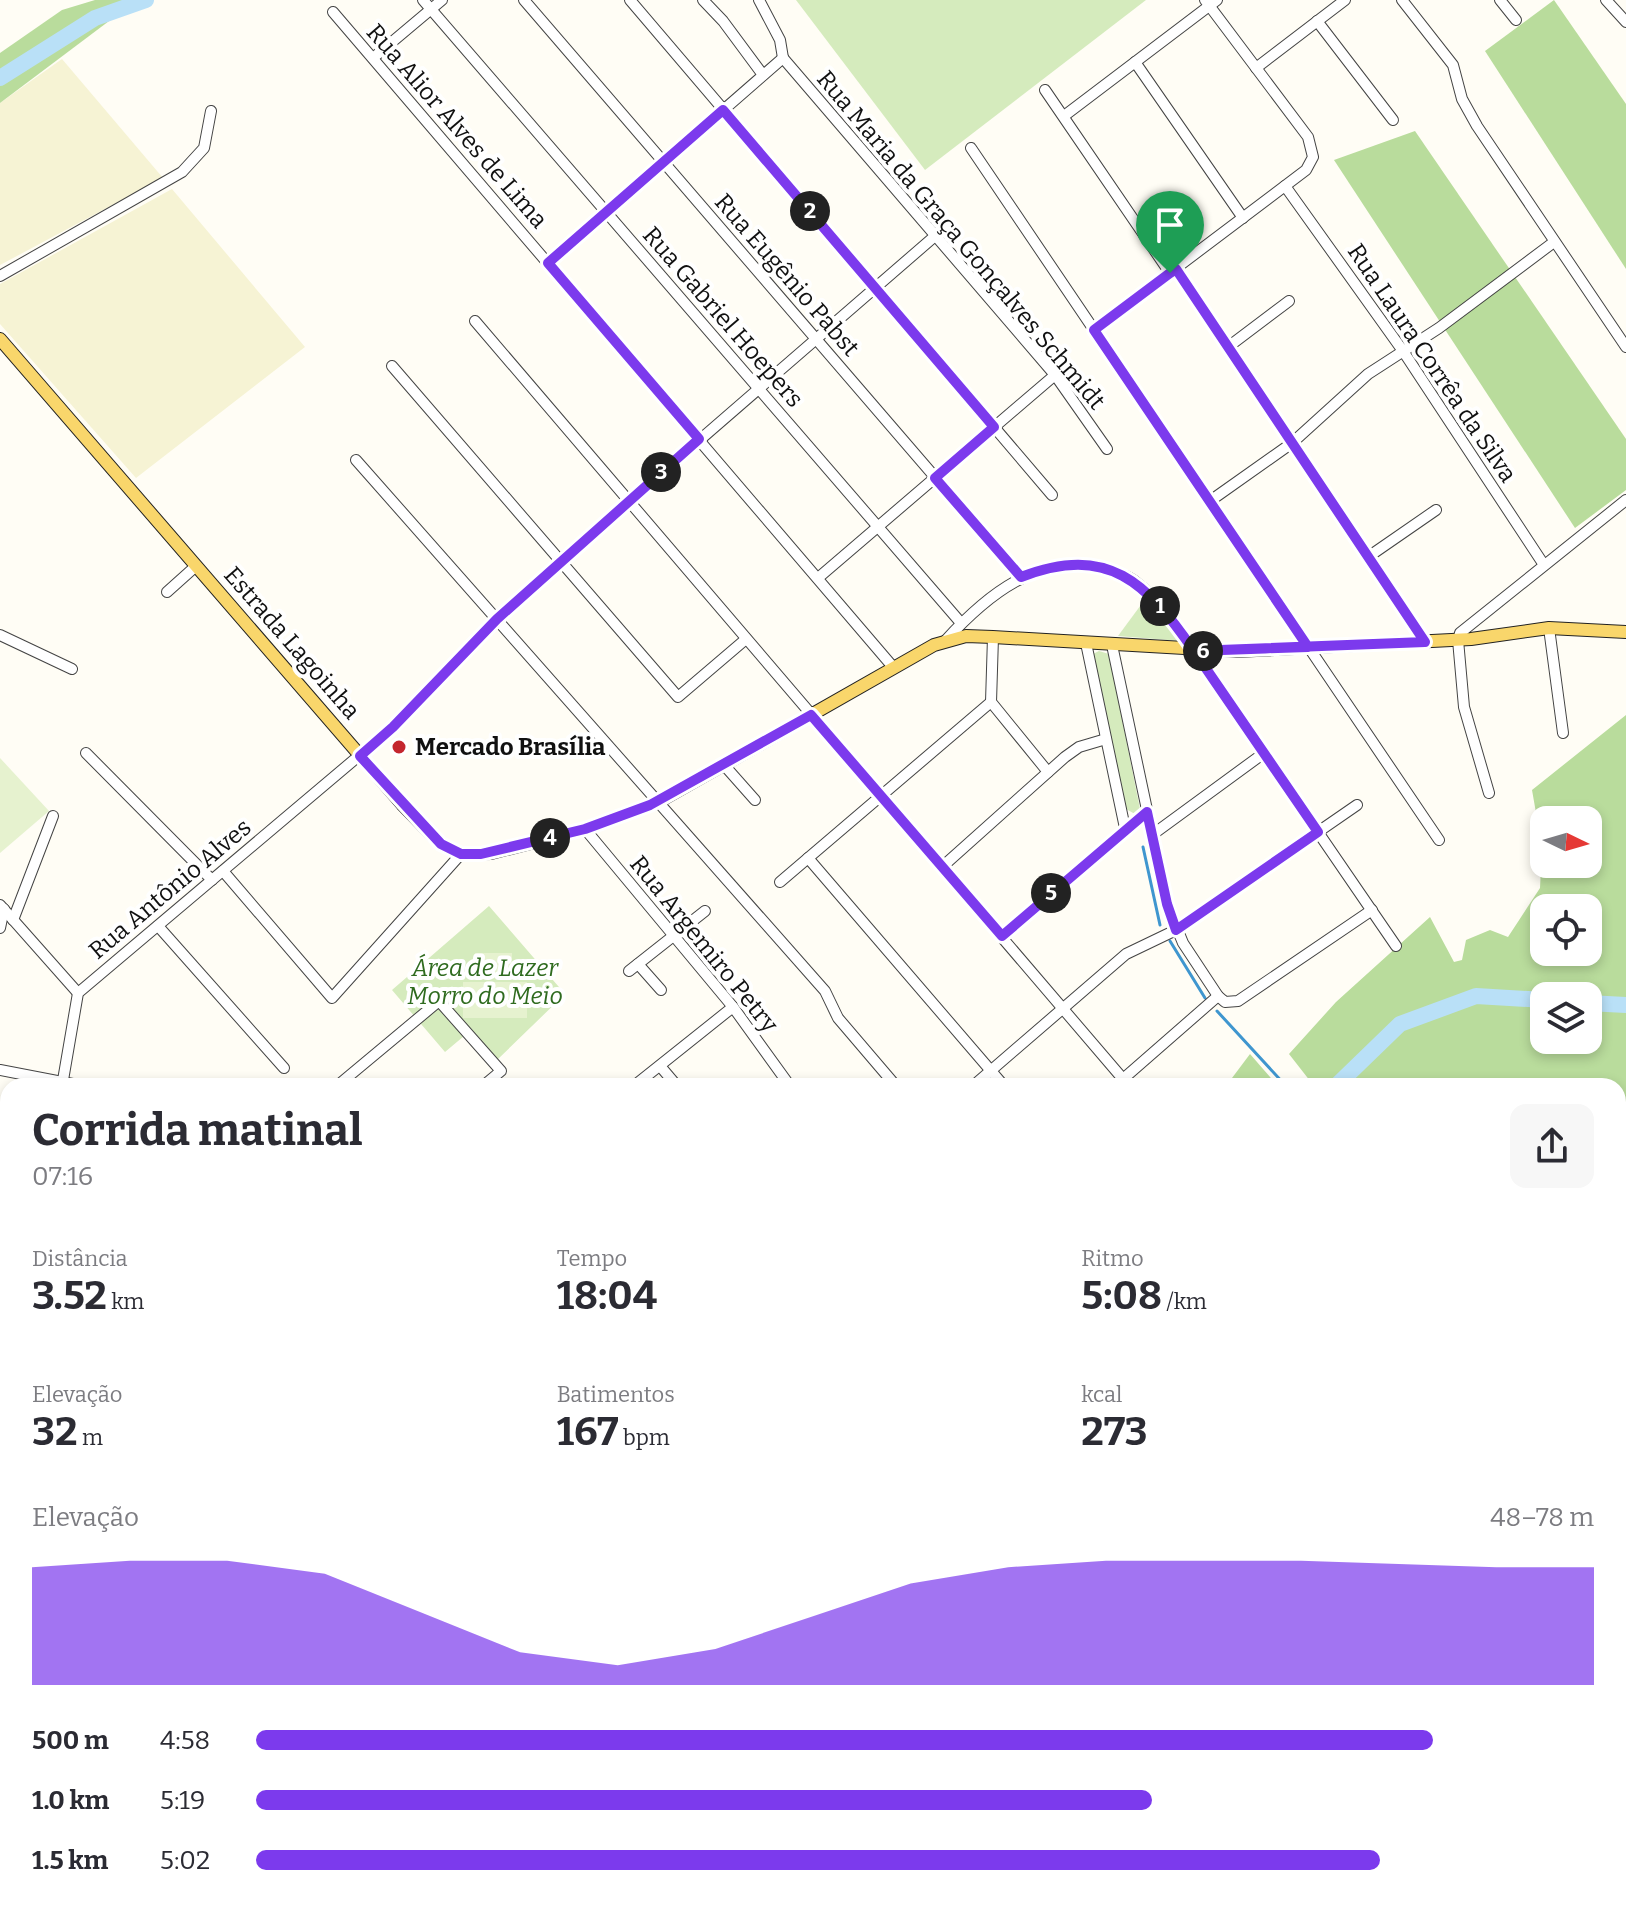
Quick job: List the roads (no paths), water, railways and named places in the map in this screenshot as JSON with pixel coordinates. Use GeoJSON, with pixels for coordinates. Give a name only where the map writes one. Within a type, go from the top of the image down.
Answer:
{"type":"FeatureCollection","features":[{"type":"Feature","properties":{"kind":"main road","name":"Estrada Lagoinha"},"geometry":{"type":"LineString","coordinates":[[0,339],[432,837],[461,854]]}},
{"type":"Feature","properties":{"kind":"main road"},"geometry":{"type":"LineString","coordinates":[[461,854],[491,853],[585,829],[658,802],[893,667],[945,641],[993,637],[1194,651],[1458,640],[1549,628],[1626,632]]}},
{"type":"Feature","properties":{"kind":"street","name":"Rua Gabriel Hoepers"},"geometry":{"type":"LineString","coordinates":[[423,0],[961,623]]}},
{"type":"Feature","properties":{"kind":"street"},"geometry":{"type":"LineString","coordinates":[[373,58],[442,0]]}},
{"type":"Feature","properties":{"kind":"street","name":"Rua Eugênio Pabst"},"geometry":{"type":"LineString","coordinates":[[524,0],[1021,577]]}},
{"type":"Feature","properties":{"kind":"street"},"geometry":{"type":"LineString","coordinates":[[630,0],[1052,495]]}},
{"type":"Feature","properties":{"kind":"street"},"geometry":{"type":"LineString","coordinates":[[703,0],[723,21],[763,75]]}},
{"type":"Feature","properties":{"kind":"street"},"geometry":{"type":"LineString","coordinates":[[548,263],[783,58],[780,40],[759,0]]}},
{"type":"Feature","properties":{"kind":"street"},"geometry":{"type":"LineString","coordinates":[[1256,68],[1345,0]]}},
{"type":"Feature","properties":{"kind":"street"},"geometry":{"type":"LineString","coordinates":[[1402,0],[1453,65],[1472,118],[1626,347]]}},
{"type":"Feature","properties":{"kind":"street"},"geometry":{"type":"LineString","coordinates":[[1500,0],[1516,20]]}},
{"type":"Feature","properties":{"kind":"street"},"geometry":{"type":"LineString","coordinates":[[1606,0],[1626,22]]}},
{"type":"Feature","properties":{"kind":"street"},"geometry":{"type":"LineString","coordinates":[[1064,116],[1211,2],[1308,137],[1313,157],[1306,170],[1094,330]]}},
{"type":"Feature","properties":{"kind":"street","name":"Rua Alior Alves de Lima"},"geometry":{"type":"LineString","coordinates":[[333,12],[893,667]]}},
{"type":"Feature","properties":{"kind":"street"},"geometry":{"type":"LineString","coordinates":[[1317,21],[1393,120]]}},
{"type":"Feature","properties":{"kind":"street","name":"Rua Maria da Graça Gonçalves Schmidt"},"geometry":{"type":"LineString","coordinates":[[783,58],[1055,375],[1107,449]]}},
{"type":"Feature","properties":{"kind":"street"},"geometry":{"type":"LineString","coordinates":[[1135,62],[1243,218]]}},
{"type":"Feature","properties":{"kind":"street"},"geometry":{"type":"LineString","coordinates":[[1045,90],[1228,347],[1425,642]]}},
{"type":"Feature","properties":{"kind":"street"},"geometry":{"type":"LineString","coordinates":[[0,276],[182,172],[204,148],[211,111]]}},
{"type":"Feature","properties":{"kind":"street"},"geometry":{"type":"LineString","coordinates":[[971,148],[1439,840]]}},
{"type":"Feature","properties":{"kind":"street","name":"Rua Laura Corrêa da Silva"},"geometry":{"type":"LineString","coordinates":[[1285,186],[1403,351],[1544,565]]}},
{"type":"Feature","properties":{"kind":"street","name":"Rua Antônio Alves"},"geometry":{"type":"LineString","coordinates":[[64,1078],[78,993],[393,727],[497,619],[560,561],[935,236]]}},
{"type":"Feature","properties":{"kind":"street"},"geometry":{"type":"LineString","coordinates":[[1210,501],[1292,443],[1358,382],[1554,242]]}},
{"type":"Feature","properties":{"kind":"street"},"geometry":{"type":"LineString","coordinates":[[1228,347],[1289,301]]}},
{"type":"Feature","properties":{"kind":"street"},"geometry":{"type":"LineString","coordinates":[[475,321],[1123,1078]]}},
{"type":"Feature","properties":{"kind":"street"},"geometry":{"type":"LineString","coordinates":[[392,366],[678,697],[746,639]]}},
{"type":"Feature","properties":{"kind":"street"},"geometry":{"type":"LineString","coordinates":[[818,578],[1055,375]]}},
{"type":"Feature","properties":{"kind":"street"},"geometry":{"type":"LineString","coordinates":[[356,460],[825,991],[838,1018],[889,1078]]}},
{"type":"Feature","properties":{"kind":"street"},"geometry":{"type":"LineString","coordinates":[[1489,793],[1464,707],[1458,640],[1464,628],[1626,500]]}},
{"type":"Feature","properties":{"kind":"street"},"geometry":{"type":"LineString","coordinates":[[1368,557],[1436,510]]}},
{"type":"Feature","properties":{"kind":"street"},"geometry":{"type":"LineString","coordinates":[[945,641],[961,623],[1021,577],[1068,565],[1088,565],[1124,575],[1147,591],[1194,651],[1396,946]]}},
{"type":"Feature","properties":{"kind":"street"},"geometry":{"type":"LineString","coordinates":[[167,592],[196,566]]}},
{"type":"Feature","properties":{"kind":"street"},"geometry":{"type":"LineString","coordinates":[[1549,628],[1563,733]]}},
{"type":"Feature","properties":{"kind":"street"},"geometry":{"type":"LineString","coordinates":[[0,635],[72,669]]}},
{"type":"Feature","properties":{"kind":"street"},"geometry":{"type":"LineString","coordinates":[[993,637],[991,702],[1048,772]]}},
{"type":"Feature","properties":{"kind":"street"},"geometry":{"type":"LineString","coordinates":[[1086,643],[1125,828]]}},
{"type":"Feature","properties":{"kind":"street"},"geometry":{"type":"LineString","coordinates":[[1112,645],[1167,904],[1176,930],[1218,996],[1233,1003],[1372,910]]}},
{"type":"Feature","properties":{"kind":"street"},"geometry":{"type":"LineString","coordinates":[[780,882],[991,702]]}},
{"type":"Feature","properties":{"kind":"street"},"geometry":{"type":"LineString","coordinates":[[942,867],[1079,747],[1106,739]]}},
{"type":"Feature","properties":{"kind":"street"},"geometry":{"type":"LineString","coordinates":[[86,753],[212,880]]}},
{"type":"Feature","properties":{"kind":"street"},"geometry":{"type":"LineString","coordinates":[[1152,835],[1264,753]]}},
{"type":"Feature","properties":{"kind":"street"},"geometry":{"type":"LineString","coordinates":[[724,765],[755,800]]}},
{"type":"Feature","properties":{"kind":"street"},"geometry":{"type":"LineString","coordinates":[[982,1078],[1126,954],[1176,930],[1357,805]]}},
{"type":"Feature","properties":{"kind":"street"},"geometry":{"type":"LineString","coordinates":[[1002,936],[1147,812]]}},
{"type":"Feature","properties":{"kind":"street"},"geometry":{"type":"LineString","coordinates":[[13,920],[53,816]]}},
{"type":"Feature","properties":{"kind":"street","name":"Rua Argemiro Petry"},"geometry":{"type":"LineString","coordinates":[[585,829],[733,1007],[784,1078]]}},
{"type":"Feature","properties":{"kind":"street"},"geometry":{"type":"LineString","coordinates":[[223,871],[332,998],[461,854]]}},
{"type":"Feature","properties":{"kind":"street"},"geometry":{"type":"LineString","coordinates":[[808,858],[998,1078]]}},
{"type":"Feature","properties":{"kind":"street"},"geometry":{"type":"LineString","coordinates":[[2,907],[78,993]]}},
{"type":"Feature","properties":{"kind":"street"},"geometry":{"type":"LineString","coordinates":[[0,928],[2,907]]}},
{"type":"Feature","properties":{"kind":"street"},"geometry":{"type":"LineString","coordinates":[[661,990],[634,967],[705,911]]}},
{"type":"Feature","properties":{"kind":"street"},"geometry":{"type":"LineString","coordinates":[[158,926],[284,1068]]}},
{"type":"Feature","properties":{"kind":"street"},"geometry":{"type":"LineString","coordinates":[[1130,1078],[1218,996]]}},
{"type":"Feature","properties":{"kind":"street"},"geometry":{"type":"LineString","coordinates":[[347,1078],[439,1001],[501,1071],[493,1078]]}},
{"type":"Feature","properties":{"kind":"street"},"geometry":{"type":"LineString","coordinates":[[644,1078],[733,1007]]}},
{"type":"Feature","properties":{"kind":"street"},"geometry":{"type":"LineString","coordinates":[[660,1066],[670,1078]]}},
{"type":"Feature","properties":{"kind":"street"},"geometry":{"type":"LineString","coordinates":[[0,1070],[36,1078]]}},
{"type":"Feature","properties":{"kind":"waterway"},"geometry":{"type":"LineString","coordinates":[[0,78],[95,18],[146,0]]}},
{"type":"Feature","properties":{"kind":"waterway"},"geometry":{"type":"LineString","coordinates":[[1143,847],[1160,925]]}},
{"type":"Feature","properties":{"kind":"waterway"},"geometry":{"type":"LineString","coordinates":[[1170,941],[1205,998]]}},
{"type":"Feature","properties":{"kind":"waterway"},"geometry":{"type":"LineString","coordinates":[[1344,1078],[1400,1024],[1476,996],[1530,999]]}},
{"type":"Feature","properties":{"kind":"waterway"},"geometry":{"type":"LineString","coordinates":[[1602,1004],[1626,1005]]}},
{"type":"Feature","properties":{"kind":"waterway"},"geometry":{"type":"LineString","coordinates":[[1217,1011],[1279,1078]]}},
{"type":"Feature","properties":{"kind":"place","name":"Mercado Brasília"},"geometry":{"type":"Point","coordinates":[399,747]}},
{"type":"Feature","properties":{"kind":"park label","name":"Área de Lazer Morro do Meio"},"geometry":{"type":"Point","coordinates":[485,982]}}]}
